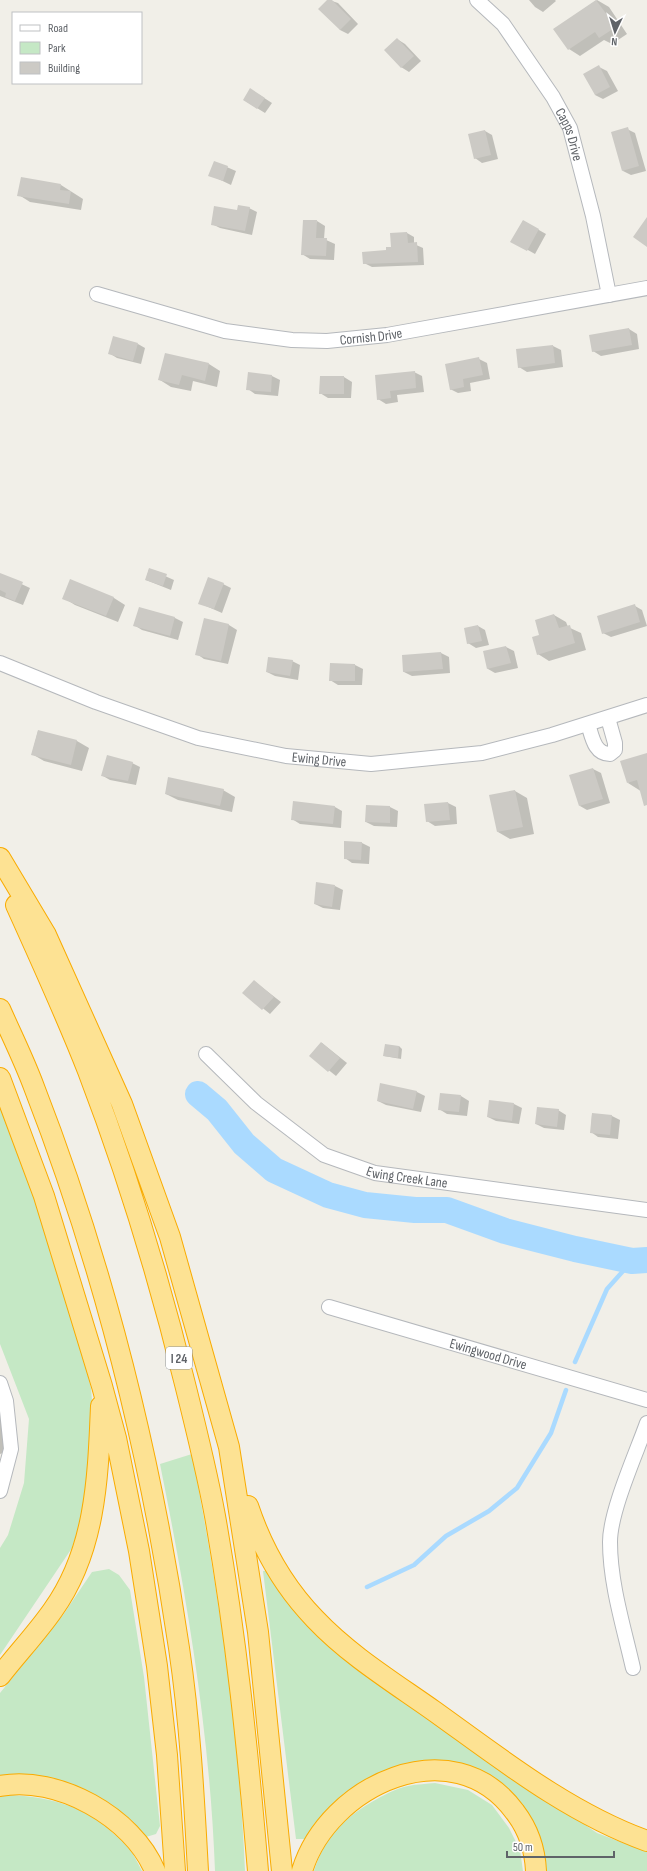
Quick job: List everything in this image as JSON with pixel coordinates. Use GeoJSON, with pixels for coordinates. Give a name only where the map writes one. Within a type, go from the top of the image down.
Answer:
{"type":"FeatureCollection","features":[{"type":"Feature","properties":{"kind":"highway"},"geometry":{"type":"LineString","coordinates":[[0,858],[46,935],[122,1104],[170,1237],[230,1447],[255,1528],[276,1570],[315,1619],[376,1670],[565,1802],[647,1841]]}},
{"type":"Feature","properties":{"kind":"highway","name":"I 24"},"geometry":{"type":"LineString","coordinates":[[0,871],[47,974],[88,1072],[141,1222],[172,1329],[214,1515],[226,1584],[246,1728],[258,1871]]}},
{"type":"Feature","properties":{"kind":"highway"},"geometry":{"type":"LineString","coordinates":[[0,1009],[34,1086],[73,1196],[111,1319],[137,1420],[158,1516],[179,1650],[193,1780],[198,1871]]}},
{"type":"Feature","properties":{"kind":"highway"},"geometry":{"type":"LineString","coordinates":[[0,1078],[44,1196],[102,1386],[116,1438],[138,1551],[157,1666],[167,1755],[175,1871]]}},
{"type":"Feature","properties":{"kind":"highway"},"geometry":{"type":"LineString","coordinates":[[0,1676],[54,1610],[75,1570],[87,1540],[99,1471],[102,1386]]}},
{"type":"Feature","properties":{"kind":"highway"},"geometry":{"type":"LineString","coordinates":[[230,1447],[258,1632],[282,1871]]}},
{"type":"Feature","properties":{"kind":"highway"},"geometry":{"type":"LineString","coordinates":[[302,1871],[314,1841],[344,1807],[362,1793],[378,1784],[405,1774],[427,1770],[448,1770],[466,1775],[482,1782],[510,1805],[523,1824],[532,1843],[536,1871]]}},
{"type":"Feature","properties":{"kind":"highway"},"geometry":{"type":"LineString","coordinates":[[0,1786],[36,1786],[78,1797],[101,1810],[121,1825],[140,1847],[155,1871]]}},
{"type":"Feature","properties":{"kind":"street","name":"Capps Drive"},"geometry":{"type":"LineString","coordinates":[[477,0],[503,24],[553,97],[570,128],[593,216],[609,295]]}},
{"type":"Feature","properties":{"kind":"street","name":"Cornish Drive"},"geometry":{"type":"LineString","coordinates":[[97,294],[225,331],[285,340],[327,341],[387,335],[647,288]]}},
{"type":"Feature","properties":{"kind":"street","name":"Ewing Drive"},"geometry":{"type":"LineString","coordinates":[[0,663],[96,702],[198,738],[286,756],[371,764],[482,753],[588,724],[647,705]]}},
{"type":"Feature","properties":{"kind":"street"},"geometry":{"type":"LineString","coordinates":[[588,724],[596,748],[600,752],[610,754],[615,750],[615,743],[608,718]]}},
{"type":"Feature","properties":{"kind":"street","name":"Ewing Creek Lane"},"geometry":{"type":"LineString","coordinates":[[206,1054],[256,1103],[324,1155],[375,1173],[647,1210]]}},
{"type":"Feature","properties":{"kind":"street","name":"Ewingwood Drive"},"geometry":{"type":"LineString","coordinates":[[329,1307],[647,1400]]}},
{"type":"Feature","properties":{"kind":"street"},"geometry":{"type":"LineString","coordinates":[[0,1383],[6,1401],[11,1449],[0,1491]]}},
{"type":"Feature","properties":{"kind":"street"},"geometry":{"type":"LineString","coordinates":[[632,1668],[614,1581],[610,1542],[616,1509],[647,1423]]}},
{"type":"Feature","properties":{"kind":"green space"},"geometry":{"type":"Polygon","coordinates":[[[0,1098],[22,1156],[70,1307],[91,1388],[95,1437],[89,1495],[72,1548],[0,1655],[0,1548],[8,1535],[24,1483],[29,1419],[0,1344],[0,1098]]]}},
{"type":"Feature","properties":{"kind":"green space"},"geometry":{"type":"Polygon","coordinates":[[[192,1454],[211,1558],[233,1714],[245,1871],[215,1871],[203,1717],[188,1616],[160,1464],[192,1454]]]}},
{"type":"Feature","properties":{"kind":"green space"},"geometry":{"type":"Polygon","coordinates":[[[109,1569],[119,1575],[130,1590],[144,1677],[160,1826],[156,1834],[146,1837],[132,1821],[117,1808],[86,1790],[51,1779],[34,1776],[0,1778],[0,1693],[63,1615],[92,1572],[109,1569]]]}},
{"type":"Feature","properties":{"kind":"green space"},"geometry":{"type":"Polygon","coordinates":[[[263,1571],[266,1571],[288,1604],[314,1630],[550,1801],[597,1833],[647,1852],[647,1871],[545,1871],[487,1776],[362,1783],[326,1811],[314,1824],[306,1839],[296,1839],[263,1571]]]}},
{"type":"Feature","properties":{"kind":"green space"},"geometry":{"type":"Polygon","coordinates":[[[435,1783],[468,1790],[492,1805],[509,1828],[520,1850],[523,1871],[314,1871],[324,1847],[331,1837],[346,1820],[356,1812],[388,1793],[404,1787],[435,1783]]]}},
{"type":"Feature","properties":{"kind":"green space"},"geometry":{"type":"Polygon","coordinates":[[[0,1796],[36,1797],[50,1800],[78,1809],[91,1816],[125,1844],[142,1871],[0,1871],[0,1796]]]}},
{"type":"Feature","properties":{"kind":"building"},"geometry":{"type":"Polygon","coordinates":[[[327,0],[332,0],[351,19],[340,30],[318,9],[327,0]]]}},
{"type":"Feature","properties":{"kind":"building"},"geometry":{"type":"Polygon","coordinates":[[[596,0],[616,27],[599,38],[595,32],[568,50],[553,29],[596,0]]]}},
{"type":"Feature","properties":{"kind":"building"},"geometry":{"type":"Polygon","coordinates":[[[397,38],[414,56],[401,68],[384,50],[397,38]]]}},
{"type":"Feature","properties":{"kind":"building"},"geometry":{"type":"Polygon","coordinates":[[[599,65],[610,87],[595,95],[583,74],[599,65]]]}},
{"type":"Feature","properties":{"kind":"building"},"geometry":{"type":"Polygon","coordinates":[[[250,88],[265,98],[257,109],[243,100],[250,88]]]}},
{"type":"Feature","properties":{"kind":"building"},"geometry":{"type":"Polygon","coordinates":[[[628,127],[639,166],[622,171],[611,132],[628,127]]]}},
{"type":"Feature","properties":{"kind":"building"},"geometry":{"type":"Polygon","coordinates":[[[485,130],[491,155],[474,159],[468,134],[485,130]]]}},
{"type":"Feature","properties":{"kind":"building"},"geometry":{"type":"Polygon","coordinates":[[[214,161],[228,166],[223,181],[208,176],[214,161]]]}},
{"type":"Feature","properties":{"kind":"building"},"geometry":{"type":"Polygon","coordinates":[[[21,177],[61,184],[60,190],[71,191],[69,204],[17,196],[21,177]]]}},
{"type":"Feature","properties":{"kind":"building"},"geometry":{"type":"Polygon","coordinates":[[[238,205],[250,207],[245,231],[211,225],[214,206],[237,210],[238,205]]]}},
{"type":"Feature","properties":{"kind":"building"},"geometry":{"type":"Polygon","coordinates":[[[647,217],[647,247],[633,237],[647,217]]]}},
{"type":"Feature","properties":{"kind":"building"},"geometry":{"type":"Polygon","coordinates":[[[303,220],[317,220],[316,238],[327,238],[326,256],[301,255],[303,220]]]}},
{"type":"Feature","properties":{"kind":"building"},"geometry":{"type":"Polygon","coordinates":[[[523,220],[539,229],[527,251],[510,242],[523,220]]]}},
{"type":"Feature","properties":{"kind":"building"},"geometry":{"type":"Polygon","coordinates":[[[407,232],[408,243],[417,242],[418,262],[363,264],[362,252],[386,250],[386,247],[391,247],[390,233],[407,232]]]}},
{"type":"Feature","properties":{"kind":"building"},"geometry":{"type":"Polygon","coordinates":[[[629,328],[632,345],[592,352],[589,335],[629,328]]]}},
{"type":"Feature","properties":{"kind":"building"},"geometry":{"type":"Polygon","coordinates":[[[113,336],[138,343],[133,361],[108,354],[113,336]]]}},
{"type":"Feature","properties":{"kind":"building"},"geometry":{"type":"Polygon","coordinates":[[[553,345],[555,363],[518,368],[516,349],[553,345]]]}},
{"type":"Feature","properties":{"kind":"building"},"geometry":{"type":"Polygon","coordinates":[[[165,353],[209,363],[205,381],[182,375],[179,385],[158,380],[165,353]]]}},
{"type":"Feature","properties":{"kind":"building"},"geometry":{"type":"Polygon","coordinates":[[[479,357],[483,375],[463,379],[464,387],[450,390],[445,364],[479,357]]]}},
{"type":"Feature","properties":{"kind":"building"},"geometry":{"type":"Polygon","coordinates":[[[415,371],[416,388],[390,391],[391,398],[377,400],[375,375],[415,371]]]}},
{"type":"Feature","properties":{"kind":"building"},"geometry":{"type":"Polygon","coordinates":[[[248,372],[272,375],[271,392],[246,390],[248,372]]]}},
{"type":"Feature","properties":{"kind":"building"},"geometry":{"type":"Polygon","coordinates":[[[320,376],[344,376],[344,394],[319,394],[320,376]]]}},
{"type":"Feature","properties":{"kind":"building"},"geometry":{"type":"Polygon","coordinates":[[[149,568],[167,574],[163,586],[145,580],[149,568]]]}},
{"type":"Feature","properties":{"kind":"building"},"geometry":{"type":"Polygon","coordinates":[[[0,573],[23,582],[15,601],[5,597],[6,593],[0,590],[0,573]]]}},
{"type":"Feature","properties":{"kind":"building"},"geometry":{"type":"Polygon","coordinates":[[[208,577],[224,583],[214,609],[198,604],[208,577]]]}},
{"type":"Feature","properties":{"kind":"building"},"geometry":{"type":"Polygon","coordinates":[[[70,579],[114,597],[106,616],[62,599],[70,579]]]}},
{"type":"Feature","properties":{"kind":"building"},"geometry":{"type":"Polygon","coordinates":[[[635,604],[640,622],[602,634],[597,616],[635,604]]]}},
{"type":"Feature","properties":{"kind":"building"},"geometry":{"type":"Polygon","coordinates":[[[139,607],[175,617],[170,636],[133,626],[139,607]]]}},
{"type":"Feature","properties":{"kind":"building"},"geometry":{"type":"Polygon","coordinates":[[[554,614],[559,628],[570,625],[575,643],[537,655],[532,637],[539,635],[535,620],[554,614]]]}},
{"type":"Feature","properties":{"kind":"building"},"geometry":{"type":"Polygon","coordinates":[[[204,618],[229,624],[221,661],[195,655],[204,618]]]}},
{"type":"Feature","properties":{"kind":"building"},"geometry":{"type":"Polygon","coordinates":[[[478,625],[482,641],[467,644],[464,628],[478,625]]]}},
{"type":"Feature","properties":{"kind":"building"},"geometry":{"type":"Polygon","coordinates":[[[506,646],[511,663],[487,669],[483,651],[506,646]]]}},
{"type":"Feature","properties":{"kind":"building"},"geometry":{"type":"Polygon","coordinates":[[[441,652],[443,669],[403,672],[402,655],[441,652]]]}},
{"type":"Feature","properties":{"kind":"building"},"geometry":{"type":"Polygon","coordinates":[[[268,657],[293,660],[290,676],[266,672],[268,657]]]}},
{"type":"Feature","properties":{"kind":"building"},"geometry":{"type":"Polygon","coordinates":[[[330,663],[355,664],[355,681],[329,681],[330,663]]]}},
{"type":"Feature","properties":{"kind":"building"},"geometry":{"type":"Polygon","coordinates":[[[38,730],[77,740],[71,765],[31,755],[38,730]]]}},
{"type":"Feature","properties":{"kind":"building"},"geometry":{"type":"Polygon","coordinates":[[[647,753],[647,805],[644,806],[637,780],[627,783],[620,761],[647,753]]]}},
{"type":"Feature","properties":{"kind":"building"},"geometry":{"type":"Polygon","coordinates":[[[107,755],[133,762],[128,781],[101,776],[107,755]]]}},
{"type":"Feature","properties":{"kind":"building"},"geometry":{"type":"Polygon","coordinates":[[[593,768],[603,799],[579,806],[569,775],[593,768]]]}},
{"type":"Feature","properties":{"kind":"building"},"geometry":{"type":"Polygon","coordinates":[[[168,777],[224,789],[220,806],[165,794],[168,777]]]}},
{"type":"Feature","properties":{"kind":"building"},"geometry":{"type":"Polygon","coordinates":[[[515,790],[523,827],[497,832],[489,795],[515,790]]]}},
{"type":"Feature","properties":{"kind":"building"},"geometry":{"type":"Polygon","coordinates":[[[293,801],[335,806],[333,824],[291,820],[293,801]]]}},
{"type":"Feature","properties":{"kind":"building"},"geometry":{"type":"Polygon","coordinates":[[[448,802],[450,820],[426,822],[424,804],[448,802]]]}},
{"type":"Feature","properties":{"kind":"building"},"geometry":{"type":"Polygon","coordinates":[[[366,805],[390,806],[390,823],[365,822],[366,805]]]}},
{"type":"Feature","properties":{"kind":"building"},"geometry":{"type":"Polygon","coordinates":[[[344,841],[362,842],[361,860],[344,859],[344,841]]]}},
{"type":"Feature","properties":{"kind":"building"},"geometry":{"type":"Polygon","coordinates":[[[316,882],[335,885],[332,907],[314,904],[316,882]]]}},
{"type":"Feature","properties":{"kind":"building"},"geometry":{"type":"Polygon","coordinates":[[[254,980],[274,997],[262,1010],[242,993],[254,980]]]}},
{"type":"Feature","properties":{"kind":"building"},"geometry":{"type":"Polygon","coordinates":[[[321,1042],[340,1058],[328,1072],[309,1056],[321,1042]]]}},
{"type":"Feature","properties":{"kind":"building"},"geometry":{"type":"Polygon","coordinates":[[[385,1044],[399,1046],[398,1058],[383,1056],[385,1044]]]}},
{"type":"Feature","properties":{"kind":"building"},"geometry":{"type":"Polygon","coordinates":[[[380,1083],[417,1091],[413,1109],[377,1101],[380,1083]]]}},
{"type":"Feature","properties":{"kind":"building"},"geometry":{"type":"Polygon","coordinates":[[[440,1093],[461,1095],[459,1112],[438,1110],[440,1093]]]}},
{"type":"Feature","properties":{"kind":"building"},"geometry":{"type":"Polygon","coordinates":[[[489,1100],[514,1103],[512,1121],[487,1117],[489,1100]]]}},
{"type":"Feature","properties":{"kind":"building"},"geometry":{"type":"Polygon","coordinates":[[[537,1107],[559,1109],[557,1127],[535,1124],[537,1107]]]}},
{"type":"Feature","properties":{"kind":"building"},"geometry":{"type":"Polygon","coordinates":[[[592,1113],[612,1115],[610,1135],[590,1133],[592,1113]]]}},
{"type":"Feature","properties":{"kind":"waterway"},"geometry":{"type":"LineString","coordinates":[[198,1094],[217,1110],[244,1144],[274,1170],[328,1195],[365,1205],[415,1210],[447,1210],[505,1231],[575,1249],[632,1261],[647,1260]]}},
{"type":"Feature","properties":{"kind":"waterway"},"geometry":{"type":"LineString","coordinates":[[575,1362],[607,1289],[632,1261]]}},
{"type":"Feature","properties":{"kind":"waterway"},"geometry":{"type":"LineString","coordinates":[[367,1587],[414,1565],[446,1536],[489,1511],[517,1488],[551,1433],[566,1390]]}}]}
